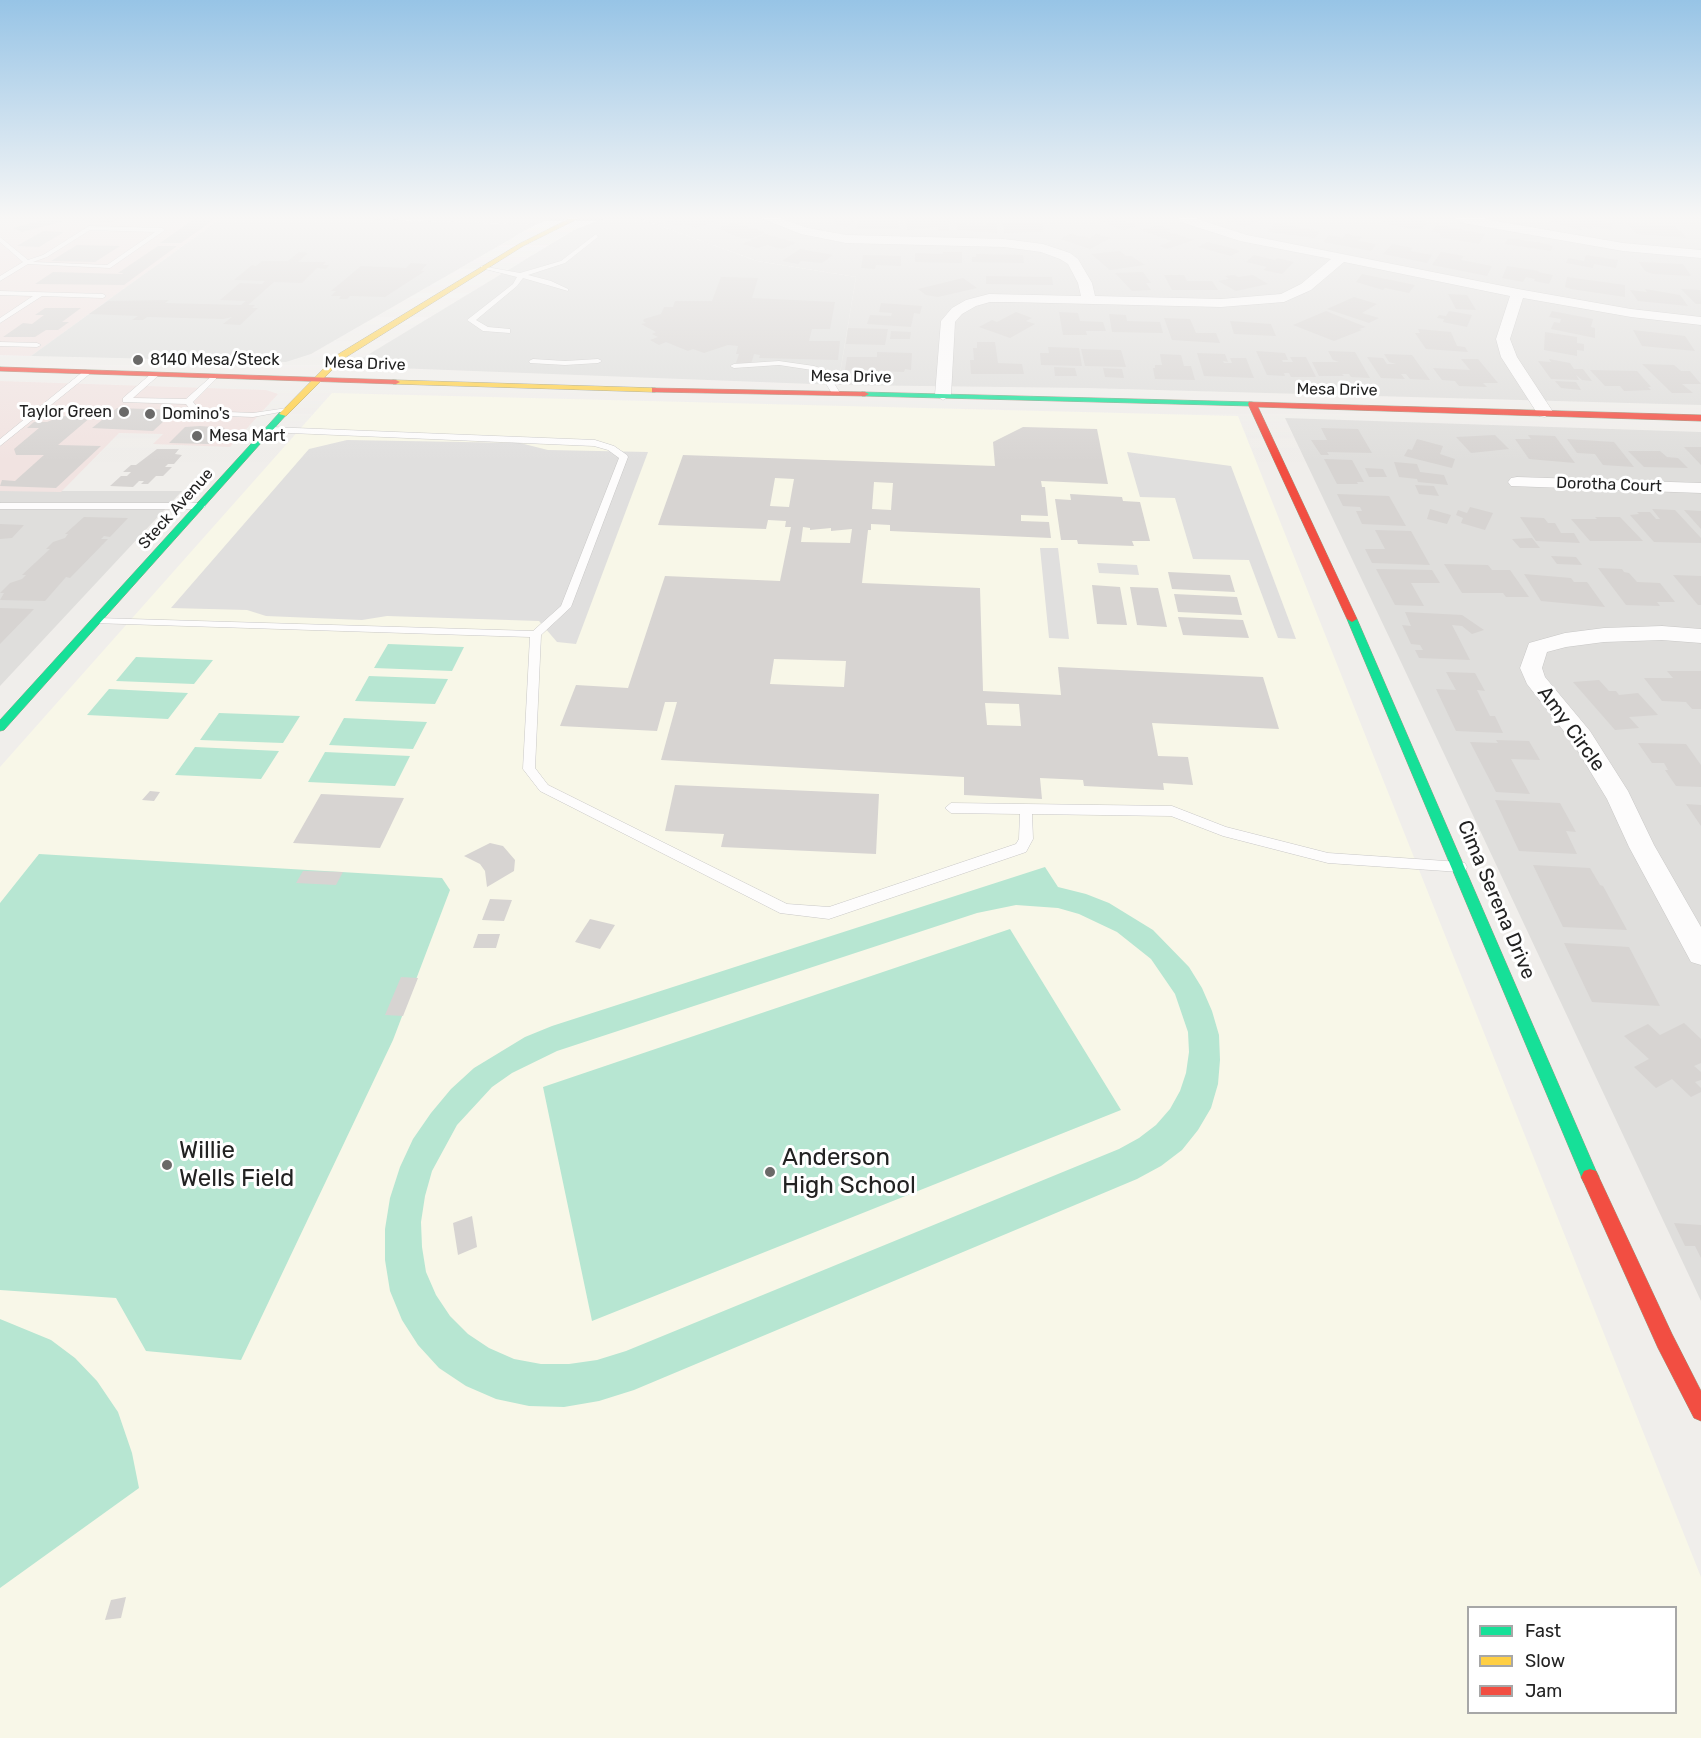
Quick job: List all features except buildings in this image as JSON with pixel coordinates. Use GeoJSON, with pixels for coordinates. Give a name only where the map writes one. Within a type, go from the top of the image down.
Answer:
{"type":"FeatureCollection","features":[{"type":"Feature","properties":{"kind":"street","name":"Steck Avenue"},"geometry":{"type":"LineString","coordinates":[[0,727],[316,379],[352,349],[430,300]]}},
{"type":"Feature","properties":{"kind":"street"},"geometry":{"type":"LineString","coordinates":[[943,396],[948,321],[957,311],[984,300]]}},
{"type":"Feature","properties":{"kind":"street"},"geometry":{"type":"LineString","coordinates":[[1126,300],[1221,303],[1257,300]]}},
{"type":"Feature","properties":{"kind":"street"},"geometry":{"type":"LineString","coordinates":[[1515,300],[1503,339],[1509,357],[1545,412]]}},
{"type":"Feature","properties":{"kind":"street"},"geometry":{"type":"LineString","coordinates":[[1562,300],[1631,313],[1701,321]]}},
{"type":"Feature","properties":{"kind":"street"},"geometry":{"type":"LineString","coordinates":[[320,359],[352,349]]}},
{"type":"Feature","properties":{"kind":"street"},"geometry":{"type":"LineString","coordinates":[[238,377],[302,364]]}},
{"type":"Feature","properties":{"kind":"street","name":"Mesa Drive"},"geometry":{"type":"LineString","coordinates":[[0,369],[626,390],[836,393],[1701,418]]}},
{"type":"Feature","properties":{"kind":"street","name":"Cima Serena Drive"},"geometry":{"type":"LineString","coordinates":[[1253,405],[1369,655],[1461,867],[1598,1195],[1665,1341],[1701,1411]]}},
{"type":"Feature","properties":{"kind":"street","name":"Dorotha Court"},"geometry":{"type":"LineString","coordinates":[[1517,482],[1701,488]]}},
{"type":"Feature","properties":{"kind":"street","name":"Amy Circle"},"geometry":{"type":"LineString","coordinates":[[1701,636],[1662,633],[1604,635],[1557,642],[1537,648],[1531,668],[1535,679],[1582,737],[1619,798],[1642,847],[1701,953]]}},
{"type":"Feature","properties":{"kind":"lane"},"geometry":{"type":"LineString","coordinates":[[0,321],[32,300]]}},
{"type":"Feature","properties":{"kind":"lane"},"geometry":{"type":"LineString","coordinates":[[496,300],[471,320],[486,329],[507,331]]}},
{"type":"Feature","properties":{"kind":"lane"},"geometry":{"type":"LineString","coordinates":[[0,344],[37,345]]}},
{"type":"Feature","properties":{"kind":"lane"},"geometry":{"type":"LineString","coordinates":[[533,361],[598,361]]}},
{"type":"Feature","properties":{"kind":"lane"},"geometry":{"type":"LineString","coordinates":[[735,366],[778,363],[814,369],[823,372],[836,393]]}},
{"type":"Feature","properties":{"kind":"lane"},"geometry":{"type":"LineString","coordinates":[[0,442],[88,372]]}},
{"type":"Feature","properties":{"kind":"lane"},"geometry":{"type":"LineString","coordinates":[[155,375],[126,400],[188,402],[195,410],[203,413],[253,415],[287,410]]}},
{"type":"Feature","properties":{"kind":"lane"},"geometry":{"type":"LineString","coordinates":[[188,402],[213,376]]}},
{"type":"Feature","properties":{"kind":"lane"},"geometry":{"type":"LineString","coordinates":[[97,621],[536,634],[566,607],[624,457],[611,447],[595,443],[343,435],[270,430]]}},
{"type":"Feature","properties":{"kind":"lane"},"geometry":{"type":"LineString","coordinates":[[0,506],[201,506]]}},
{"type":"Feature","properties":{"kind":"lane"},"geometry":{"type":"LineString","coordinates":[[536,634],[529,769],[544,788],[785,909],[829,913],[1021,848],[1026,838],[1026,809]]}},
{"type":"Feature","properties":{"kind":"lane"},"geometry":{"type":"LineString","coordinates":[[951,808],[1172,811],[1223,831],[1328,858],[1461,867]]}},
{"type":"Feature","properties":{"kind":"shaded area"},"geometry":{"type":"Polygon","coordinates":[[[0,300],[108,300],[31,356],[0,355],[0,300]]]}},
{"type":"Feature","properties":{"kind":"shaded area"},"geometry":{"type":"Polygon","coordinates":[[[108,300],[405,300],[311,354],[286,362],[31,356],[108,300]]]}},
{"type":"Feature","properties":{"kind":"shaded area"},"geometry":{"type":"Polygon","coordinates":[[[458,300],[852,300],[838,385],[369,367],[361,359],[458,300]]]}},
{"type":"Feature","properties":{"kind":"shaded area"},"geometry":{"type":"Polygon","coordinates":[[[852,300],[1701,300],[1701,405],[1085,388],[838,385],[852,300]]]}},
{"type":"Feature","properties":{"kind":"shaded area"},"geometry":{"type":"Polygon","coordinates":[[[0,381],[266,390],[278,394],[230,447],[153,444],[163,434],[119,433],[61,492],[0,491],[0,381]]]}},
{"type":"Feature","properties":{"kind":"shaded area","name":"Anderson High School"},"geometry":{"type":"Polygon","coordinates":[[[332,393],[1238,416],[1701,1577],[1701,1738],[0,1738],[0,767],[332,393]]]}},
{"type":"Feature","properties":{"kind":"shaded area"},"geometry":{"type":"Polygon","coordinates":[[[1285,418],[1701,432],[1701,1301],[1400,660],[1285,418]]]}},
{"type":"Feature","properties":{"kind":"shaded area"},"geometry":{"type":"Polygon","coordinates":[[[347,440],[520,443],[548,450],[648,452],[576,644],[557,642],[539,621],[387,616],[362,620],[266,616],[247,610],[171,608],[309,449],[347,440]]]}},
{"type":"Feature","properties":{"kind":"shaded area"},"geometry":{"type":"Polygon","coordinates":[[[1127,452],[1231,466],[1296,639],[1278,638],[1249,560],[1193,559],[1175,498],[1140,497],[1127,452]]]}},
{"type":"Feature","properties":{"kind":"shaded area"},"geometry":{"type":"Polygon","coordinates":[[[0,491],[182,491],[0,686],[0,491]]]}},
{"type":"Feature","properties":{"kind":"shaded area"},"geometry":{"type":"Polygon","coordinates":[[[1040,548],[1058,548],[1069,639],[1049,638],[1040,548]]]}},
{"type":"Feature","properties":{"kind":"shaded area"},"geometry":{"type":"Polygon","coordinates":[[[1097,563],[1137,565],[1139,575],[1099,573],[1097,563]]]}},
{"type":"Feature","properties":{"kind":"green space"},"geometry":{"type":"Polygon","coordinates":[[[388,644],[464,647],[452,671],[374,668],[388,644]]]}},
{"type":"Feature","properties":{"kind":"green space"},"geometry":{"type":"Polygon","coordinates":[[[136,657],[213,660],[194,684],[116,681],[136,657]]]}},
{"type":"Feature","properties":{"kind":"green space"},"geometry":{"type":"Polygon","coordinates":[[[369,676],[448,679],[435,704],[355,701],[369,676]]]}},
{"type":"Feature","properties":{"kind":"green space"},"geometry":{"type":"Polygon","coordinates":[[[109,689],[188,693],[168,719],[87,715],[109,689]]]}},
{"type":"Feature","properties":{"kind":"green space"},"geometry":{"type":"Polygon","coordinates":[[[219,713],[300,716],[283,743],[200,740],[219,713]]]}},
{"type":"Feature","properties":{"kind":"green space"},"geometry":{"type":"Polygon","coordinates":[[[344,718],[427,722],[413,749],[329,745],[344,718]]]}},
{"type":"Feature","properties":{"kind":"green space"},"geometry":{"type":"Polygon","coordinates":[[[195,747],[279,751],[261,779],[175,775],[195,747]]]}},
{"type":"Feature","properties":{"kind":"green space"},"geometry":{"type":"Polygon","coordinates":[[[325,752],[410,756],[395,786],[308,782],[325,752]]]}},
{"type":"Feature","properties":{"kind":"green space","name":"Willie Wells Field"},"geometry":{"type":"Polygon","coordinates":[[[39,854],[442,878],[450,890],[393,1040],[241,1360],[146,1351],[116,1298],[0,1290],[0,903],[39,854]]]}},
{"type":"Feature","properties":{"kind":"green space"},"geometry":{"type":"Polygon","coordinates":[[[1045,867],[1058,887],[1109,903],[1153,930],[1189,967],[1212,1011],[1219,1035],[1220,1060],[1218,1084],[1211,1108],[1198,1130],[1182,1150],[1161,1166],[1137,1179],[634,1390],[599,1401],[564,1407],[529,1406],[496,1399],[466,1386],[439,1368],[418,1345],[402,1320],[390,1291],[385,1260],[385,1229],[390,1198],[400,1167],[413,1139],[431,1113],[451,1089],[474,1068],[525,1037],[552,1026],[1045,867]],[[1016,905],[977,913],[557,1051],[512,1073],[492,1087],[457,1125],[432,1171],[421,1222],[426,1272],[436,1295],[450,1316],[468,1334],[489,1348],[514,1359],[541,1364],[569,1364],[597,1360],[626,1351],[1119,1149],[1139,1138],[1156,1125],[1170,1109],[1180,1091],[1186,1073],[1189,1052],[1188,1032],[1175,994],[1151,959],[1117,932],[1079,914],[1058,908],[1016,905]]]}},
{"type":"Feature","properties":{"kind":"green space"},"geometry":{"type":"Polygon","coordinates":[[[1010,929],[1121,1110],[592,1321],[543,1087],[1010,929]]]}},
{"type":"Feature","properties":{"kind":"green space"},"geometry":{"type":"Polygon","coordinates":[[[0,1319],[51,1340],[75,1358],[97,1381],[118,1412],[132,1453],[139,1488],[0,1588],[0,1319]]]}},
{"type":"Feature","properties":{"kind":"traffic: fast"},"geometry":{"type":"LineString","coordinates":[[865,394],[1252,404]]}},
{"type":"Feature","properties":{"kind":"traffic: fast"},"geometry":{"type":"LineString","coordinates":[[0,727],[283,414]]}},
{"type":"Feature","properties":{"kind":"traffic: fast"},"geometry":{"type":"LineString","coordinates":[[1352,619],[1590,1177]]}},
{"type":"Feature","properties":{"kind":"traffic: slow"},"geometry":{"type":"LineString","coordinates":[[283,414],[340,357],[432,300]]}},
{"type":"Feature","properties":{"kind":"traffic: slow"},"geometry":{"type":"LineString","coordinates":[[396,382],[655,390]]}},
{"type":"Feature","properties":{"kind":"traffic: jam"},"geometry":{"type":"LineString","coordinates":[[0,369],[396,382]]}},
{"type":"Feature","properties":{"kind":"traffic: jam"},"geometry":{"type":"LineString","coordinates":[[655,390],[865,394]]}},
{"type":"Feature","properties":{"kind":"traffic: jam"},"geometry":{"type":"LineString","coordinates":[[1252,404],[1701,418]]}},
{"type":"Feature","properties":{"kind":"traffic: jam"},"geometry":{"type":"LineString","coordinates":[[1253,405],[1352,619]]}},
{"type":"Feature","properties":{"kind":"traffic: jam"},"geometry":{"type":"LineString","coordinates":[[1590,1177],[1665,1341],[1701,1411]]}},
{"type":"Feature","properties":{"kind":"place","name":"8140 Mesa/Steck"},"geometry":{"type":"Point","coordinates":[138,360]}},
{"type":"Feature","properties":{"kind":"place","name":"Taylor Green"},"geometry":{"type":"Point","coordinates":[124,412]}},
{"type":"Feature","properties":{"kind":"place","name":"Domino's"},"geometry":{"type":"Point","coordinates":[150,414]}},
{"type":"Feature","properties":{"kind":"place","name":"Mesa Mart"},"geometry":{"type":"Point","coordinates":[197,436]}},
{"type":"Feature","properties":{"kind":"place","name":"Willie Wells Field"},"geometry":{"type":"Point","coordinates":[167,1165]}},
{"type":"Feature","properties":{"kind":"place","name":"Anderson High School"},"geometry":{"type":"Point","coordinates":[770,1172]}}]}
